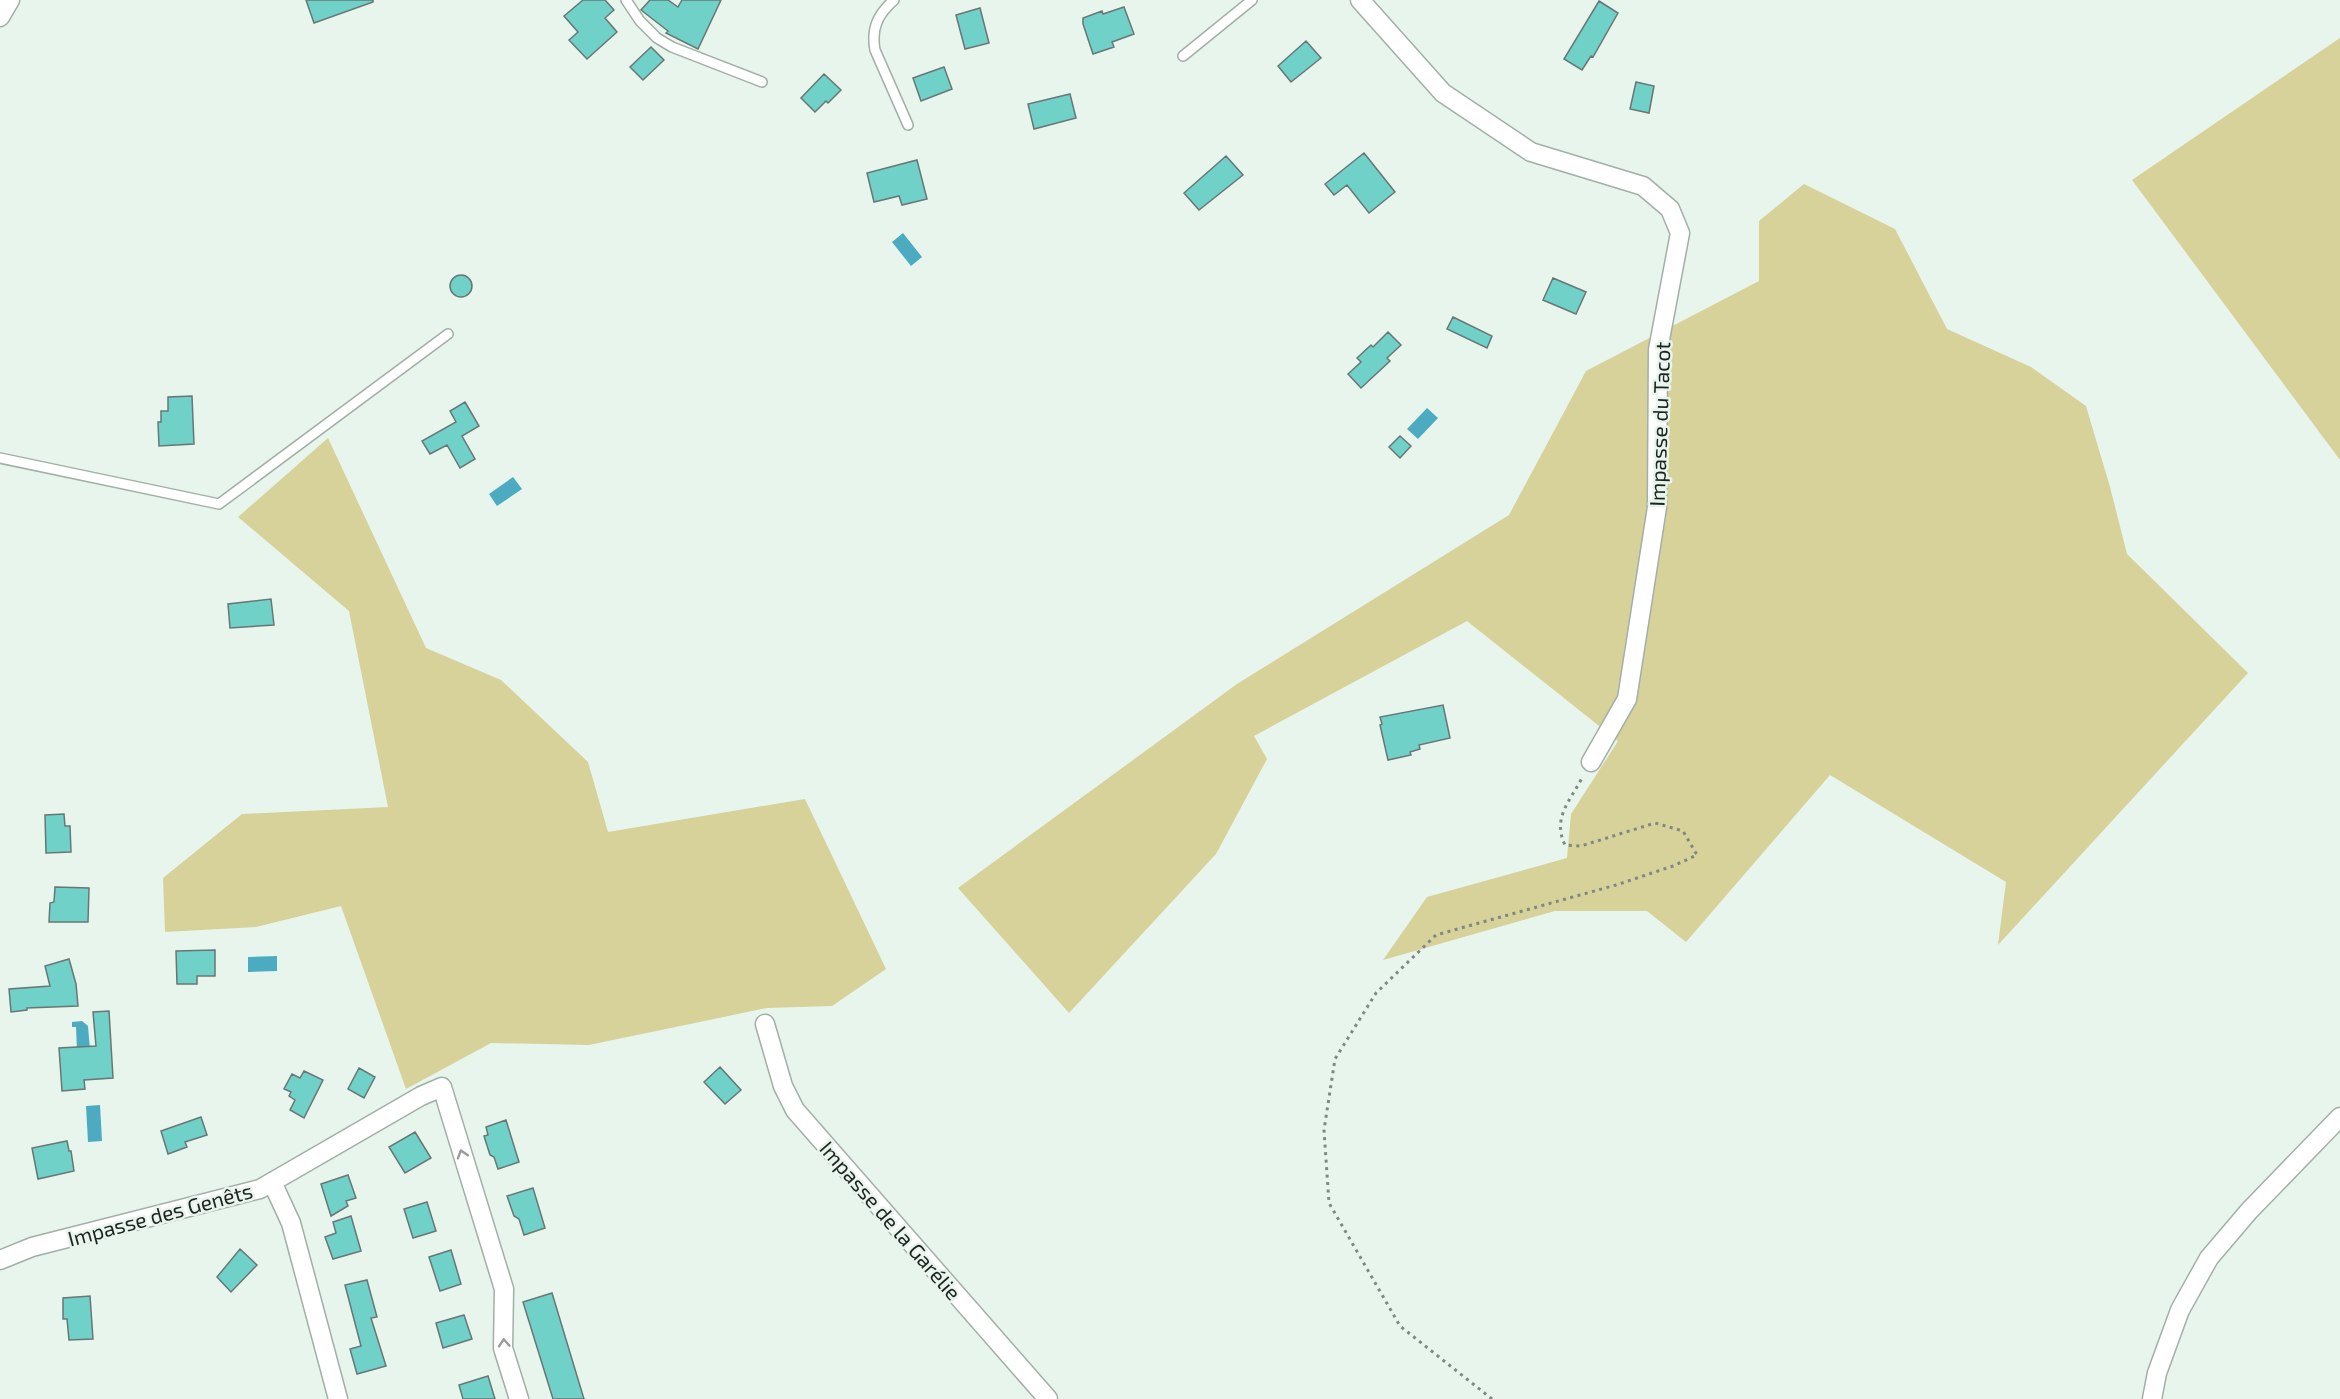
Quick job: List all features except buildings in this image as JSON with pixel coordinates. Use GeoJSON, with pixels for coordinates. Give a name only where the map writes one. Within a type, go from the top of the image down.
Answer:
{"type":"FeatureCollection","features":[{"type":"Feature","properties":{"kind":"street"},"geometry":{"type":"LineString","coordinates":[[0,18],[10,0]]}},
{"type":"Feature","properties":{"kind":"street","name":"Impasse du Tacot"},"geometry":{"type":"LineString","coordinates":[[1360,0],[1443,93],[1531,152],[1643,186],[1670,209],[1680,233],[1658,350],[1657,507],[1627,699],[1591,762]]}},
{"type":"Feature","properties":{"kind":"street","name":"Impasse de la Garélie"},"geometry":{"type":"LineString","coordinates":[[765,1024],[783,1086],[795,1110],[1048,1399]]}},
{"type":"Feature","properties":{"kind":"street","name":"Impasse des Genêts"},"geometry":{"type":"LineString","coordinates":[[0,1260],[32,1247],[260,1189],[421,1096],[441,1087],[504,1289],[503,1348],[519,1399]]}},
{"type":"Feature","properties":{"kind":"street"},"geometry":{"type":"LineString","coordinates":[[2152,1399],[2157,1373],[2180,1310],[2209,1258],[2249,1211],[2340,1117]]}},
{"type":"Feature","properties":{"kind":"street"},"geometry":{"type":"LineString","coordinates":[[272,1182],[291,1223],[338,1399]]}},
{"type":"Feature","properties":{"kind":"lane"},"geometry":{"type":"LineString","coordinates":[[626,0],[640,21],[657,38],[672,47],[762,82]]}},
{"type":"Feature","properties":{"kind":"lane"},"geometry":{"type":"LineString","coordinates":[[894,0],[882,11],[873,37],[875,50],[908,124]]}},
{"type":"Feature","properties":{"kind":"lane"},"geometry":{"type":"LineString","coordinates":[[1183,56],[1252,0]]}},
{"type":"Feature","properties":{"kind":"lane"},"geometry":{"type":"LineString","coordinates":[[0,458],[219,504],[448,333]]}},
{"type":"Feature","properties":{"kind":"path"},"geometry":{"type":"LineString","coordinates":[[1492,1399],[1400,1326],[1329,1203],[1325,1120],[1335,1059],[1376,993],[1436,935],[1616,885],[1673,866],[1697,855],[1683,831],[1655,823],[1581,846],[1565,844],[1560,834],[1559,820],[1591,762]]}},
{"type":"Feature","properties":{"kind":"shaded area"},"geometry":{"type":"Polygon","coordinates":[[[2340,38],[2340,460],[2132,180],[2340,38]]]}},
{"type":"Feature","properties":{"kind":"shaded area"},"geometry":{"type":"Polygon","coordinates":[[[1804,184],[1895,229],[1947,329],[2031,367],[2086,406],[2127,554],[2248,673],[1998,945],[2006,882],[1830,775],[1686,942],[1647,911],[1555,911],[1383,960],[1427,897],[1567,858],[1571,814],[1618,741],[1467,621],[1254,736],[1267,759],[1216,854],[1069,1013],[958,888],[1237,684],[1509,515],[1586,371],[1759,281],[1759,221],[1804,184]]]}},
{"type":"Feature","properties":{"kind":"shaded area"},"geometry":{"type":"Polygon","coordinates":[[[328,438],[426,648],[501,680],[588,762],[608,832],[805,799],[886,969],[832,1006],[767,1008],[589,1045],[491,1043],[406,1089],[341,906],[256,927],[165,932],[163,878],[242,814],[388,807],[349,611],[238,517],[328,438]]]}},
{"type":"Feature","properties":{"kind":"water"},"geometry":{"type":"Polygon","coordinates":[[[903,233],[922,257],[911,266],[892,242],[903,233]]]}},
{"type":"Feature","properties":{"kind":"water"},"geometry":{"type":"Polygon","coordinates":[[[1427,408],[1438,418],[1418,439],[1407,429],[1427,408]]]}},
{"type":"Feature","properties":{"kind":"water"},"geometry":{"type":"Polygon","coordinates":[[[513,477],[522,489],[497,506],[489,494],[513,477]]]}},
{"type":"Feature","properties":{"kind":"water"},"geometry":{"type":"Polygon","coordinates":[[[277,956],[277,971],[248,972],[248,957],[277,956]]]}},
{"type":"Feature","properties":{"kind":"water"},"geometry":{"type":"Polygon","coordinates":[[[82,1021],[88,1026],[90,1050],[77,1051],[76,1027],[72,1027],[72,1022],[82,1021]]]}},
{"type":"Feature","properties":{"kind":"water"},"geometry":{"type":"Polygon","coordinates":[[[100,1105],[102,1141],[88,1142],[86,1106],[100,1105]]]}}]}
